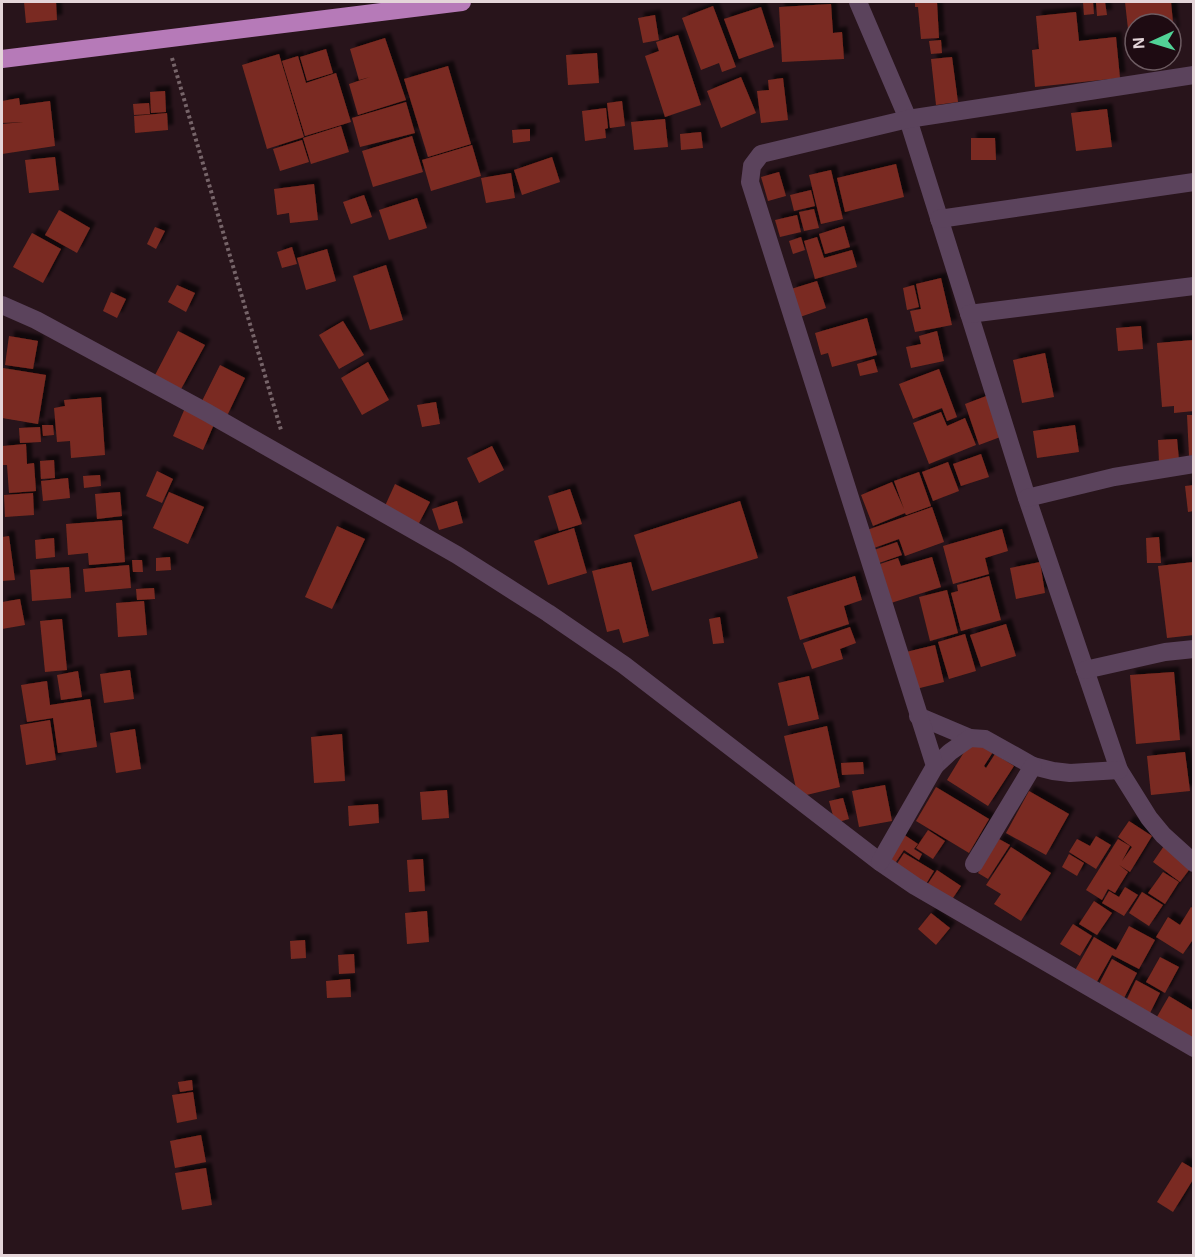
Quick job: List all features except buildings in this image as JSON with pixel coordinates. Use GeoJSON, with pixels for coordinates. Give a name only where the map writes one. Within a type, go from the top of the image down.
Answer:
{"type":"FeatureCollection","features":[{"type":"Feature","properties":{"kind":"highway"},"geometry":{"type":"LineString","coordinates":[[2,59],[462,2]]}},
{"type":"Feature","properties":{"kind":"street"},"geometry":{"type":"LineString","coordinates":[[858,2],[908,119],[1027,498],[1119,770],[1149,818],[1194,863]]}},
{"type":"Feature","properties":{"kind":"street"},"geometry":{"type":"LineString","coordinates":[[935,766],[750,182],[752,166],[761,154],[908,119],[1194,75]]}},
{"type":"Feature","properties":{"kind":"street"},"geometry":{"type":"LineString","coordinates":[[939,219],[1194,182]]}},
{"type":"Feature","properties":{"kind":"street"},"geometry":{"type":"LineString","coordinates":[[969,314],[1194,286]]}},
{"type":"Feature","properties":{"kind":"street"},"geometry":{"type":"LineString","coordinates":[[2,304],[206,412],[457,555],[549,613],[624,665],[880,862],[915,886],[1194,1048]]}},
{"type":"Feature","properties":{"kind":"street"},"geometry":{"type":"LineString","coordinates":[[1027,498],[1114,477],[1194,464]]}},
{"type":"Feature","properties":{"kind":"street"},"geometry":{"type":"LineString","coordinates":[[1085,669],[1165,652],[1194,649]]}},
{"type":"Feature","properties":{"kind":"street"},"geometry":{"type":"LineString","coordinates":[[918,716],[970,738],[985,738],[1033,766],[1070,773],[1119,770]]}},
{"type":"Feature","properties":{"kind":"street"},"geometry":{"type":"LineString","coordinates":[[880,862],[935,766],[970,738]]}},
{"type":"Feature","properties":{"kind":"street"},"geometry":{"type":"LineString","coordinates":[[974,864],[1033,766]]}},
{"type":"Feature","properties":{"kind":"path"},"geometry":{"type":"LineString","coordinates":[[166,39],[290,460]]}}]}
